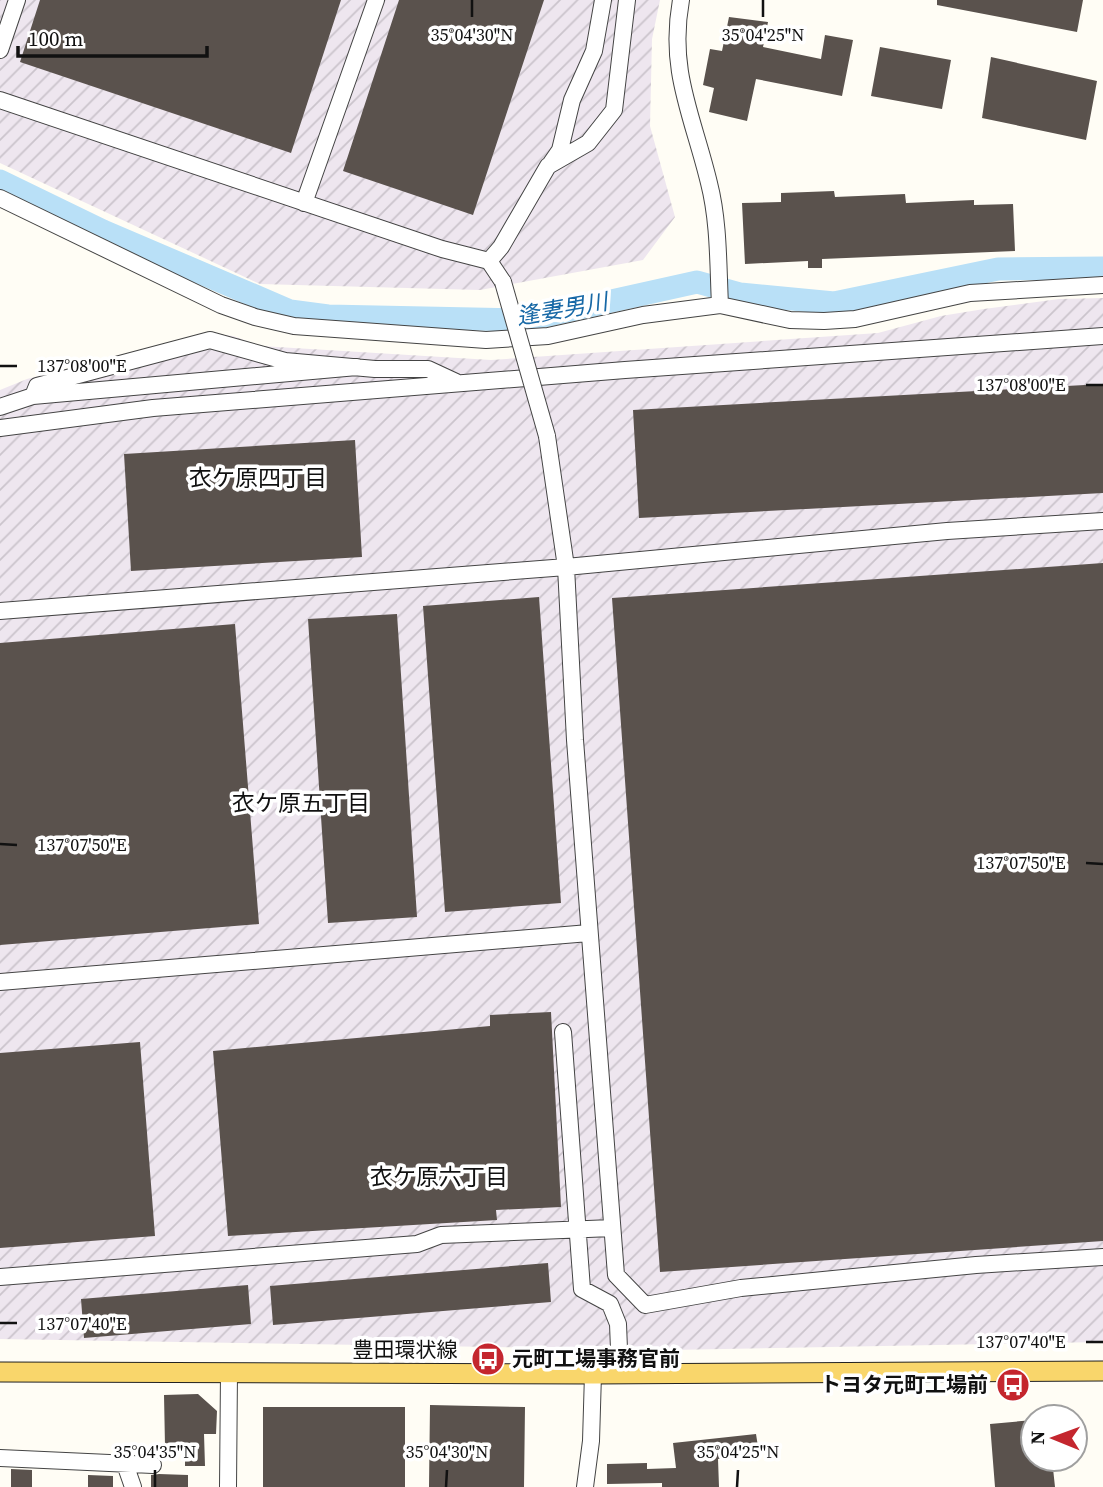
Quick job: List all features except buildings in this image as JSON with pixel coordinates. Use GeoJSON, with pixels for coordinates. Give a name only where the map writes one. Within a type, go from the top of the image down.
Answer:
{"type":"FeatureCollection","features":[{"type":"Feature","properties":{"kind":"main road","name":"豊田環状線"},"geometry":{"type":"LineString","coordinates":[[0,1372],[620,1374],[1103,1371]]}},
{"type":"Feature","properties":{"kind":"street"},"geometry":{"type":"LineString","coordinates":[[0,50],[17,0]]}},
{"type":"Feature","properties":{"kind":"street"},"geometry":{"type":"LineString","coordinates":[[304,203],[376,0]]}},
{"type":"Feature","properties":{"kind":"street"},"geometry":{"type":"LineString","coordinates":[[489,261],[501,247],[560,150],[572,100],[594,51],[603,0]]}},
{"type":"Feature","properties":{"kind":"street"},"geometry":{"type":"LineString","coordinates":[[548,166],[588,142],[614,110],[627,0]]}},
{"type":"Feature","properties":{"kind":"street"},"geometry":{"type":"LineString","coordinates":[[681,0],[677,24],[679,78],[710,185],[720,300]]}},
{"type":"Feature","properties":{"kind":"street"},"geometry":{"type":"LineString","coordinates":[[0,100],[269,188],[304,203],[489,261],[503,282],[547,436],[566,567],[589,933],[616,1275],[645,1305],[767,1285],[976,1265],[1103,1257]]}},
{"type":"Feature","properties":{"kind":"street"},"geometry":{"type":"LineString","coordinates":[[0,198],[221,305],[254,317],[294,326],[471,339],[516,339],[604,325],[720,300],[790,320],[824,321],[855,319],[970,293],[1103,285]]}},
{"type":"Feature","properties":{"kind":"street"},"geometry":{"type":"LineString","coordinates":[[0,428],[153,408],[1103,336]]}},
{"type":"Feature","properties":{"kind":"street"},"geometry":{"type":"LineString","coordinates":[[33,397],[37,386],[210,340],[285,361],[428,369],[459,383]]}},
{"type":"Feature","properties":{"kind":"street"},"geometry":{"type":"LineString","coordinates":[[0,407],[33,397],[357,367]]}},
{"type":"Feature","properties":{"kind":"street"},"geometry":{"type":"LineString","coordinates":[[0,611],[566,567],[947,531],[1103,522]]}},
{"type":"Feature","properties":{"kind":"street"},"geometry":{"type":"LineString","coordinates":[[0,982],[589,933]]}},
{"type":"Feature","properties":{"kind":"street"},"geometry":{"type":"LineString","coordinates":[[563,1032],[582,1289],[610,1304],[618,1324],[620,1374]]}},
{"type":"Feature","properties":{"kind":"street"},"geometry":{"type":"LineString","coordinates":[[0,1277],[417,1244],[441,1235],[576,1227],[612,1228]]}},
{"type":"Feature","properties":{"kind":"street"},"geometry":{"type":"LineString","coordinates":[[228,1487],[229,1372]]}},
{"type":"Feature","properties":{"kind":"street"},"geometry":{"type":"LineString","coordinates":[[585,1487],[591,1441],[593,1374]]}},
{"type":"Feature","properties":{"kind":"street"},"geometry":{"type":"LineString","coordinates":[[0,1458],[153,1465]]}},
{"type":"Feature","properties":{"kind":"street"},"geometry":{"type":"LineString","coordinates":[[125,1464],[134,1487]]}},
{"type":"Feature","properties":{"kind":"shaded area"},"geometry":{"type":"Polygon","coordinates":[[[0,0],[660,0],[652,39],[650,126],[675,217],[643,260],[480,290],[260,284],[0,163],[0,0]]]}},
{"type":"Feature","properties":{"kind":"shaded area"},"geometry":{"type":"Polygon","coordinates":[[[1103,298],[1103,1342],[670,1350],[0,1339],[0,390],[27,379],[207,333],[233,336],[261,346],[491,360],[878,333],[941,316],[984,309],[1059,299],[1103,298]]]}},
{"type":"Feature","properties":{"kind":"waterway","name":"逢妻男川"},"geometry":{"type":"LineString","coordinates":[[0,181],[103,231],[290,311],[328,316],[526,320],[697,282],[740,294],[834,303],[998,269],[1103,268]]}},
{"type":"Feature","properties":{"kind":"place","name":"元町工場事務官前"},"geometry":{"type":"Point","coordinates":[488,1359]}},
{"type":"Feature","properties":{"kind":"place","name":"トヨタ元町工場前"},"geometry":{"type":"Point","coordinates":[1013,1385]}},
{"type":"Feature","properties":{"kind":"district","name":"衣ケ原四丁目"},"geometry":{"type":"Point","coordinates":[258,478]}},
{"type":"Feature","properties":{"kind":"district","name":"衣ケ原五丁目"},"geometry":{"type":"Point","coordinates":[301,803]}},
{"type":"Feature","properties":{"kind":"district","name":"衣ケ原六丁目"},"geometry":{"type":"Point","coordinates":[439,1177]}}]}
